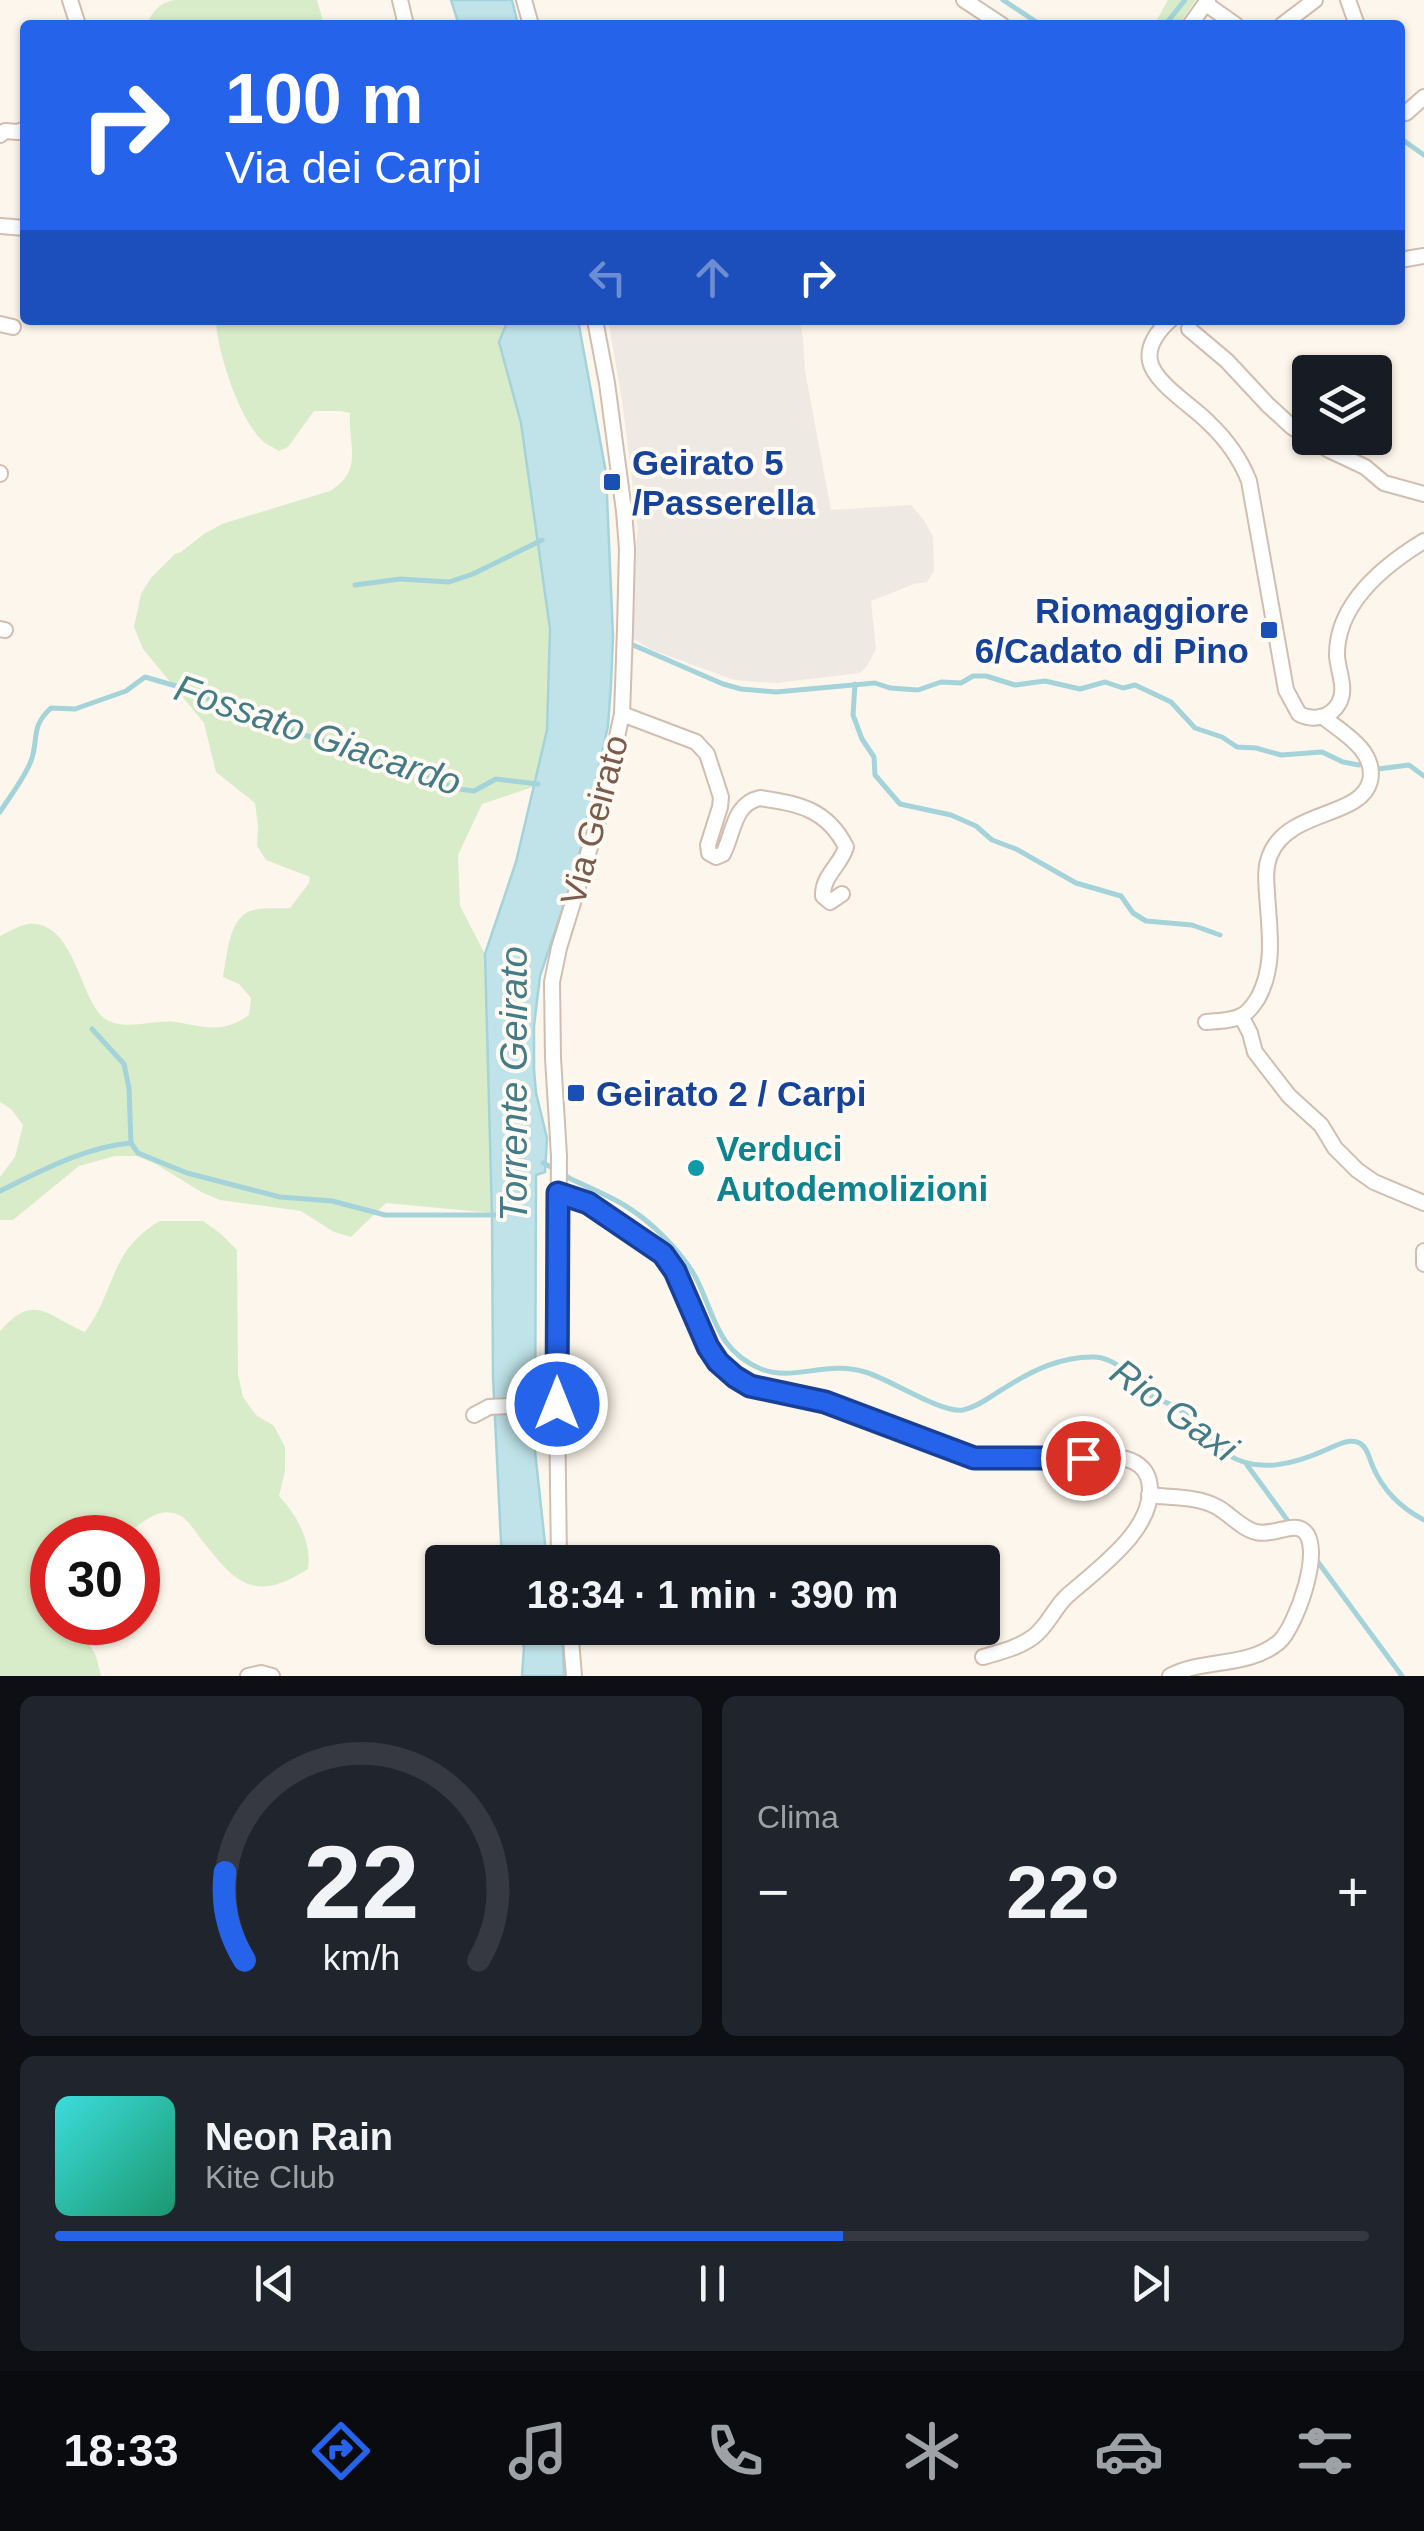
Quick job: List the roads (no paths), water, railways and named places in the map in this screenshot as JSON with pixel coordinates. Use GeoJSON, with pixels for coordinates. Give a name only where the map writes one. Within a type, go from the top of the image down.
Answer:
{"type":"FeatureCollection","features":[{"type":"Feature","properties":{"kind":"street"},"geometry":{"type":"LineString","coordinates":[[964,0],[994,20]]}},
{"type":"Feature","properties":{"kind":"street"},"geometry":{"type":"LineString","coordinates":[[1289,20],[1315,0]]}},
{"type":"Feature","properties":{"kind":"street"},"geometry":{"type":"LineString","coordinates":[[1207,2],[1230,20]]}},
{"type":"Feature","properties":{"kind":"street","name":"Via Geirato"},"geometry":{"type":"LineString","coordinates":[[558,1545],[559,1156],[552,982],[599,818],[622,714],[627,549],[607,384],[595,325]]}},
{"type":"Feature","properties":{"kind":"street"},"geometry":{"type":"LineString","coordinates":[[1166,325],[1154,339],[1151,366],[1163,382],[1209,423],[1242,464],[1250,481],[1288,697],[1304,717],[1323,717],[1338,706],[1342,694],[1337,657],[1344,617],[1375,577],[1424,542]]}},
{"type":"Feature","properties":{"kind":"street"},"geometry":{"type":"LineString","coordinates":[[1190,329],[1292,426],[1365,467],[1384,483],[1424,494]]}},
{"type":"Feature","properties":{"kind":"street","name":"Via Geirato"},"geometry":{"type":"LineString","coordinates":[[622,714],[696,742],[706,754],[721,797],[709,854],[720,856],[726,850],[738,815],[753,799],[806,807],[832,825],[846,847],[822,890],[830,902],[842,894]]}},
{"type":"Feature","properties":{"kind":"street"},"geometry":{"type":"LineString","coordinates":[[1206,1022],[1241,1016],[1254,1005],[1265,986],[1271,957],[1266,878],[1270,854],[1277,842],[1300,824],[1357,801],[1369,784],[1371,774],[1366,756],[1323,717]]}},
{"type":"Feature","properties":{"kind":"street"},"geometry":{"type":"LineString","coordinates":[[1241,1016],[1255,1052],[1290,1096],[1321,1125],[1335,1148],[1374,1182],[1424,1202]]}},
{"type":"Feature","properties":{"kind":"street"},"geometry":{"type":"LineString","coordinates":[[558,1189],[588,1203],[663,1254],[675,1271],[708,1347],[718,1362],[750,1386],[825,1402],[974,1458],[1115,1458],[1140,1466],[1150,1484],[1149,1495],[1145,1513],[1133,1533],[1096,1573],[1065,1598],[1036,1635],[1021,1645],[983,1657]]}},
{"type":"Feature","properties":{"kind":"street"},"geometry":{"type":"LineString","coordinates":[[1424,1251],[1424,1264]]}},
{"type":"Feature","properties":{"kind":"street"},"geometry":{"type":"LineString","coordinates":[[474,1415],[489,1406],[557,1404]]}},
{"type":"Feature","properties":{"kind":"street"},"geometry":{"type":"LineString","coordinates":[[1149,1495],[1214,1505],[1251,1531],[1302,1530],[1310,1537],[1312,1547],[1307,1585],[1281,1641],[1234,1662],[1192,1667],[1170,1676]]}},
{"type":"Feature","properties":{"kind":"street"},"geometry":{"type":"LineString","coordinates":[[571,1645],[574,1676]]}},
{"type":"Feature","properties":{"kind":"street"},"geometry":{"type":"LineString","coordinates":[[248,1676],[272,1676]]}},
{"type":"Feature","properties":{"kind":"water"},"geometry":{"type":"Polygon","coordinates":[[[451,0],[512,0],[517,20],[457,20],[451,0]]]}},
{"type":"Feature","properties":{"kind":"water","name":"Torrente Geirato"},"geometry":{"type":"Polygon","coordinates":[[[506,325],[579,325],[606,473],[613,636],[608,726],[576,869],[540,976],[534,1026],[536,1093],[547,1138],[545,1172],[536,1175],[535,1451],[545,1545],[501,1545],[493,1377],[485,954],[516,862],[547,730],[550,629],[521,423],[499,342],[506,325]]]}},
{"type":"Feature","properties":{"kind":"water"},"geometry":{"type":"Polygon","coordinates":[[[563,1645],[564,1676],[522,1676],[524,1647],[563,1645]]]}},
{"type":"Feature","properties":{"kind":"waterway"},"geometry":{"type":"LineString","coordinates":[[1003,0],[1033,20]]}},
{"type":"Feature","properties":{"kind":"waterway"},"geometry":{"type":"LineString","coordinates":[[1169,20],[1185,0]]}},
{"type":"Feature","properties":{"kind":"waterway"},"geometry":{"type":"LineString","coordinates":[[1405,142],[1424,155]]}},
{"type":"Feature","properties":{"kind":"waterway"},"geometry":{"type":"LineString","coordinates":[[355,585],[400,579],[449,582],[542,540]]}},
{"type":"Feature","properties":{"kind":"waterway"},"geometry":{"type":"LineString","coordinates":[[633,645],[723,684],[776,692],[875,683],[918,690],[941,682],[961,683],[973,676],[1015,685],[1045,681],[1080,689],[1105,682],[1123,688],[1135,685],[1171,702],[1195,728],[1237,747],[1281,755],[1322,752],[1359,765]]}},
{"type":"Feature","properties":{"kind":"waterway","name":"Fossato Giacardo"},"geometry":{"type":"LineString","coordinates":[[0,812],[28,768],[38,727],[51,708],[75,709],[126,691],[145,677],[283,728],[371,752],[459,789],[474,791],[496,779],[538,784]]}},
{"type":"Feature","properties":{"kind":"waterway"},"geometry":{"type":"LineString","coordinates":[[855,684],[853,715],[874,757],[875,775],[900,804],[951,815],[976,826],[992,840],[1076,883],[1121,896],[1133,913],[1146,921],[1192,925],[1220,935]]}},
{"type":"Feature","properties":{"kind":"waterway"},"geometry":{"type":"LineString","coordinates":[[1378,769],[1409,765],[1424,776]]}},
{"type":"Feature","properties":{"kind":"waterway"},"geometry":{"type":"LineString","coordinates":[[92,1029],[124,1064],[131,1143],[138,1153],[187,1173],[280,1197],[332,1201],[385,1215],[497,1215]]}},
{"type":"Feature","properties":{"kind":"waterway"},"geometry":{"type":"LineString","coordinates":[[0,1191],[80,1155],[131,1143]]}},
{"type":"Feature","properties":{"kind":"waterway","name":"Rio Gaxi"},"geometry":{"type":"LineString","coordinates":[[543,1163],[624,1205],[657,1230],[695,1276],[714,1321],[731,1348],[761,1369],[785,1373],[851,1369],[928,1401],[963,1410],[1047,1366],[1082,1357],[1103,1358],[1125,1371],[1150,1395],[1184,1413],[1220,1449],[1239,1460],[1278,1465],[1346,1442],[1360,1444],[1387,1491],[1424,1520]]}},
{"type":"Feature","properties":{"kind":"waterway"},"geometry":{"type":"LineString","coordinates":[[1247,1465],[1291,1525]]}},
{"type":"Feature","properties":{"kind":"waterway"},"geometry":{"type":"LineString","coordinates":[[1315,1558],[1402,1676]]}},
{"type":"Feature","properties":{"kind":"place","name":"Geirato 5 /Passerella"},"geometry":{"type":"Point","coordinates":[612,482]}},
{"type":"Feature","properties":{"kind":"place","name":"Riomaggiore 6/Cadato di Pino"},"geometry":{"type":"Point","coordinates":[1269,630]}},
{"type":"Feature","properties":{"kind":"place","name":"Geirato 2 / Carpi"},"geometry":{"type":"Point","coordinates":[576,1093]}},
{"type":"Feature","properties":{"kind":"place","name":"Verduci Autodemolizioni"},"geometry":{"type":"Point","coordinates":[696,1168]}}]}
